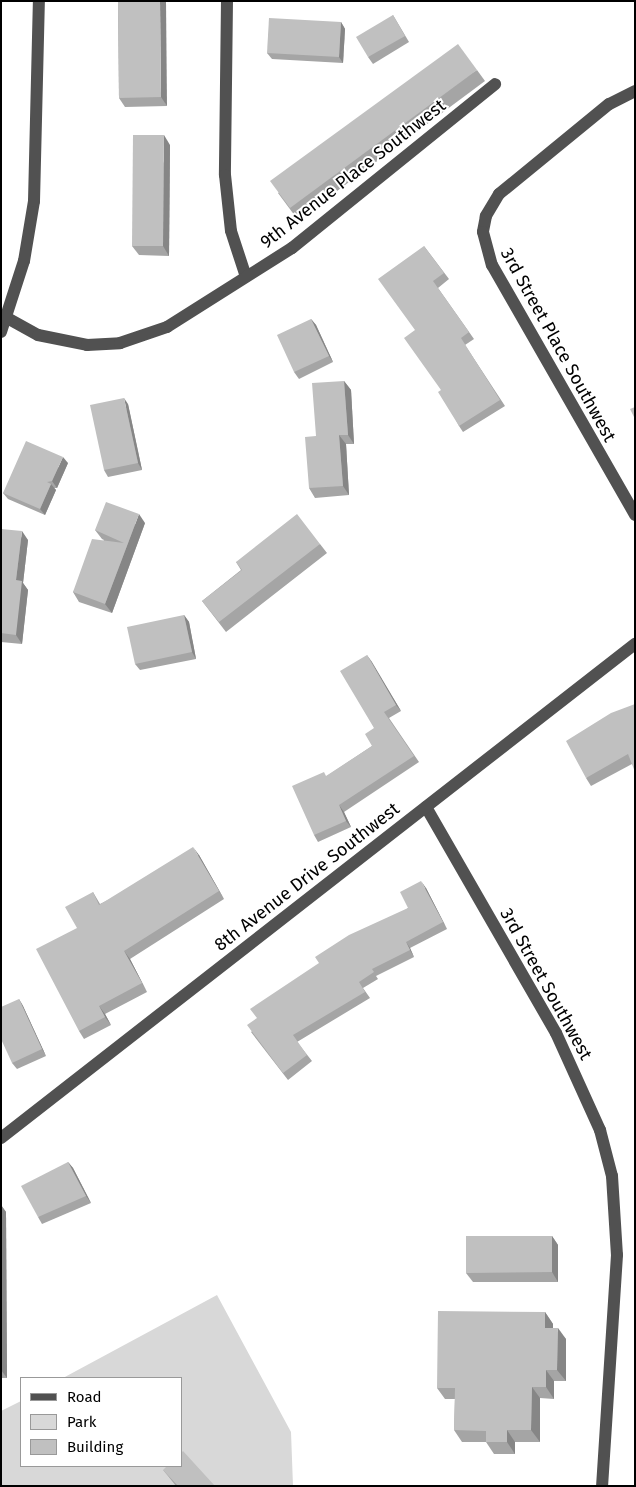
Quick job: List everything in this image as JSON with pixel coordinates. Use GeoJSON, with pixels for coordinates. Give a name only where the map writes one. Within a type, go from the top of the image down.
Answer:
{"type":"FeatureCollection","features":[{"type":"Feature","properties":{"kind":"street"},"geometry":{"type":"LineString","coordinates":[[1,332],[9,319],[34,202],[38,1]]}},
{"type":"Feature","properties":{"kind":"street"},"geometry":{"type":"LineString","coordinates":[[227,1],[225,175],[232,231],[246,277]]}},
{"type":"Feature","properties":{"kind":"street","name":"9th Avenue Place Southwest"},"geometry":{"type":"LineString","coordinates":[[9,319],[38,335],[70,343],[120,343],[167,326],[292,248],[495,84]]}},
{"type":"Feature","properties":{"kind":"street","name":"3rd Street Place Southwest"},"geometry":{"type":"LineString","coordinates":[[635,91],[609,104],[499,194],[489,208],[483,232],[485,249],[635,515]]}},
{"type":"Feature","properties":{"kind":"street","name":"8th Avenue Drive Southwest"},"geometry":{"type":"LineString","coordinates":[[1,1138],[635,644]]}},
{"type":"Feature","properties":{"kind":"street","name":"3rd Street Southwest"},"geometry":{"type":"LineString","coordinates":[[426,807],[556,1033],[600,1130],[612,1176],[617,1255],[602,1486]]}},
{"type":"Feature","properties":{"kind":"green space"},"geometry":{"type":"Polygon","coordinates":[[[217,1295],[291,1432],[293,1486],[1,1486],[1,1411],[20,1402],[20,1467],[182,1467],[182,1377],[65,1377],[217,1295]]]}},
{"type":"Feature","properties":{"kind":"building"},"geometry":{"type":"Polygon","coordinates":[[[118,1],[160,1],[161,97],[119,98],[118,1]]]}},
{"type":"Feature","properties":{"kind":"building"},"geometry":{"type":"Polygon","coordinates":[[[393,15],[405,36],[368,57],[356,37],[393,15]]]}},
{"type":"Feature","properties":{"kind":"building"},"geometry":{"type":"Polygon","coordinates":[[[269,18],[341,22],[339,57],[267,53],[269,18]]]}},
{"type":"Feature","properties":{"kind":"building"},"geometry":{"type":"Polygon","coordinates":[[[458,44],[477,70],[290,208],[270,181],[458,44]]]}},
{"type":"Feature","properties":{"kind":"building"},"geometry":{"type":"Polygon","coordinates":[[[133,135],[164,135],[163,246],[132,246],[133,135]]]}},
{"type":"Feature","properties":{"kind":"building"},"geometry":{"type":"Polygon","coordinates":[[[424,246],[444,273],[433,281],[469,332],[461,338],[500,400],[459,426],[438,392],[441,390],[404,338],[415,330],[378,279],[424,246]]]}},
{"type":"Feature","properties":{"kind":"building"},"geometry":{"type":"Polygon","coordinates":[[[311,319],[329,356],[294,372],[277,335],[311,319]]]}},
{"type":"Feature","properties":{"kind":"building"},"geometry":{"type":"Polygon","coordinates":[[[344,381],[348,435],[339,435],[343,486],[309,488],[305,437],[316,436],[312,383],[344,381]]]}},
{"type":"Feature","properties":{"kind":"building"},"geometry":{"type":"Polygon","coordinates":[[[124,398],[138,463],[104,470],[90,405],[124,398]]]}},
{"type":"Feature","properties":{"kind":"building"},"geometry":{"type":"Polygon","coordinates":[[[635,407],[635,419],[630,409],[635,407]]]}},
{"type":"Feature","properties":{"kind":"building"},"geometry":{"type":"Polygon","coordinates":[[[26,441],[63,457],[52,481],[47,482],[51,484],[40,509],[3,493],[26,441]]]}},
{"type":"Feature","properties":{"kind":"building"},"geometry":{"type":"Polygon","coordinates":[[[106,502],[139,514],[105,604],[73,592],[92,539],[124,543],[95,530],[106,502]]]}},
{"type":"Feature","properties":{"kind":"building"},"geometry":{"type":"Polygon","coordinates":[[[297,514],[320,544],[219,622],[202,601],[242,570],[236,562],[297,514]]]}},
{"type":"Feature","properties":{"kind":"building"},"geometry":{"type":"Polygon","coordinates":[[[1,529],[22,531],[16,580],[22,581],[16,635],[1,633],[1,529]]]}},
{"type":"Feature","properties":{"kind":"building"},"geometry":{"type":"Polygon","coordinates":[[[184,615],[192,652],[135,664],[127,627],[184,615]]]}},
{"type":"Feature","properties":{"kind":"building"},"geometry":{"type":"Polygon","coordinates":[[[367,655],[396,705],[384,712],[414,756],[339,805],[346,821],[314,835],[292,786],[324,772],[326,776],[372,746],[365,734],[374,728],[340,671],[367,655]]]}},
{"type":"Feature","properties":{"kind":"building"},"geometry":{"type":"Polygon","coordinates":[[[635,704],[635,772],[628,754],[586,778],[566,741],[611,713],[635,704]]]}},
{"type":"Feature","properties":{"kind":"building"},"geometry":{"type":"Polygon","coordinates":[[[193,847],[219,891],[124,951],[142,983],[99,1006],[105,1017],[79,1031],[36,949],[77,928],[65,907],[93,892],[99,905],[193,847]]]}},
{"type":"Feature","properties":{"kind":"building"},"geometry":{"type":"Polygon","coordinates":[[[421,881],[443,922],[406,942],[410,950],[372,969],[374,972],[359,982],[365,992],[293,1035],[307,1055],[283,1073],[247,1025],[257,1018],[250,1009],[319,963],[315,957],[349,935],[408,908],[400,892],[421,881]]]}},
{"type":"Feature","properties":{"kind":"building"},"geometry":{"type":"Polygon","coordinates":[[[19,999],[42,1049],[12,1063],[1,1039],[1,1007],[19,999]]]}},
{"type":"Feature","properties":{"kind":"building"},"geometry":{"type":"Polygon","coordinates":[[[68,1162],[86,1196],[38,1217],[21,1186],[68,1162]]]}},
{"type":"Feature","properties":{"kind":"building"},"geometry":{"type":"Polygon","coordinates":[[[466,1236],[552,1236],[552,1272],[466,1273],[466,1236]]]}},
{"type":"Feature","properties":{"kind":"building"},"geometry":{"type":"Polygon","coordinates":[[[438,1311],[545,1312],[545,1328],[558,1328],[557,1370],[546,1370],[546,1387],[532,1387],[531,1430],[507,1430],[507,1442],[486,1442],[486,1431],[454,1430],[455,1388],[437,1388],[438,1311]]]}},
{"type":"Feature","properties":{"kind":"building"},"geometry":{"type":"Polygon","coordinates":[[[182,1452],[215,1486],[178,1486],[163,1470],[166,1467],[182,1467],[182,1452]]]}}]}
